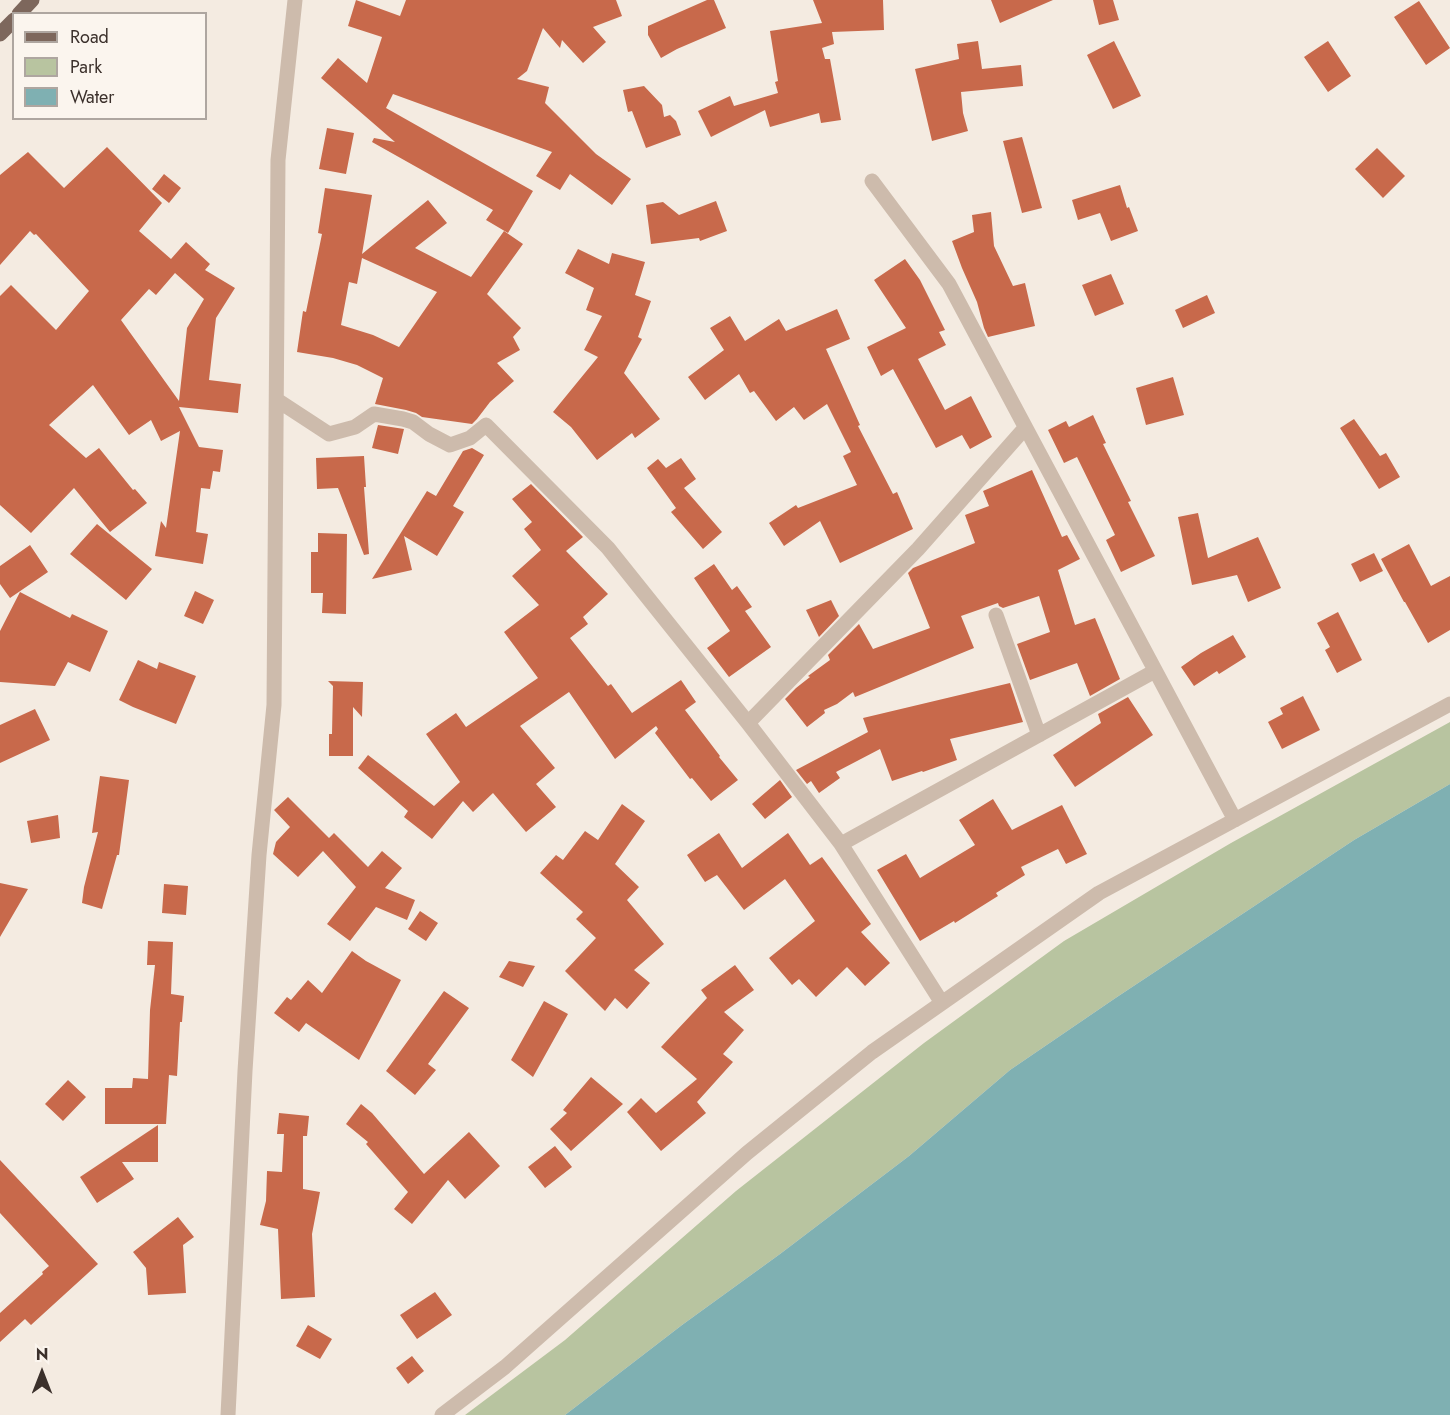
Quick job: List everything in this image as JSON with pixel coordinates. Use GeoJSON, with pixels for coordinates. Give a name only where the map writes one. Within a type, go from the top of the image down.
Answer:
{"type":"FeatureCollection","features":[{"type":"Feature","properties":{"kind":"main road"},"geometry":{"type":"LineString","coordinates":[[22,12],[32,0]]}},
{"type":"Feature","properties":{"kind":"main road"},"geometry":{"type":"LineString","coordinates":[[0,34],[12,22]]}},
{"type":"Feature","properties":{"kind":"street"},"geometry":{"type":"LineString","coordinates":[[228,1415],[256,901],[274,705],[278,160],[295,0]]}},
{"type":"Feature","properties":{"kind":"street"},"geometry":{"type":"LineString","coordinates":[[872,181],[949,284],[1235,820]]}},
{"type":"Feature","properties":{"kind":"street"},"geometry":{"type":"LineString","coordinates":[[277,400],[329,434],[355,427],[374,414],[413,422],[450,445],[470,438],[486,425],[608,548],[748,723],[841,844],[942,1003]]}},
{"type":"Feature","properties":{"kind":"street"},"geometry":{"type":"LineString","coordinates":[[748,723],[918,549],[1025,428]]}},
{"type":"Feature","properties":{"kind":"street"},"geometry":{"type":"LineString","coordinates":[[996,615],[1039,735]]}},
{"type":"Feature","properties":{"kind":"street"},"geometry":{"type":"LineString","coordinates":[[841,844],[1155,671]]}},
{"type":"Feature","properties":{"kind":"street"},"geometry":{"type":"LineString","coordinates":[[442,1415],[505,1367],[747,1153],[872,1052],[1099,893],[1450,704]]}},
{"type":"Feature","properties":{"kind":"green space"},"geometry":{"type":"Polygon","coordinates":[[[1450,722],[1450,784],[1354,840],[1010,1070],[909,1156],[565,1415],[465,1415],[565,1340],[736,1191],[924,1043],[1064,941],[1231,843],[1450,722]]]}},
{"type":"Feature","properties":{"kind":"water"},"geometry":{"type":"Polygon","coordinates":[[[1450,784],[1450,1415],[565,1415],[909,1156],[1010,1070],[1354,840],[1450,784]]]}},
{"type":"Feature","properties":{"kind":"building"},"geometry":{"type":"Polygon","coordinates":[[[356,0],[400,16],[406,0],[616,0],[622,16],[593,27],[606,42],[583,63],[562,40],[560,48],[543,28],[527,71],[517,79],[549,87],[545,103],[596,154],[631,179],[612,205],[570,174],[560,190],[536,176],[552,152],[393,94],[386,108],[533,191],[508,233],[486,220],[493,210],[372,142],[374,138],[395,142],[321,78],[338,58],[367,83],[382,37],[348,26],[356,0]]]}},
{"type":"Feature","properties":{"kind":"building"},"geometry":{"type":"Polygon","coordinates":[[[707,0],[714,0],[726,28],[661,58],[648,35],[648,26],[707,0]]]}},
{"type":"Feature","properties":{"kind":"building"},"geometry":{"type":"Polygon","coordinates":[[[813,0],[883,0],[884,30],[832,32],[834,44],[822,48],[825,59],[830,59],[841,120],[821,123],[819,113],[770,127],[765,110],[711,137],[698,111],[730,96],[734,106],[778,93],[770,31],[822,23],[813,0]]]}},
{"type":"Feature","properties":{"kind":"building"},"geometry":{"type":"Polygon","coordinates":[[[991,0],[1053,0],[1000,23],[991,0]]]}},
{"type":"Feature","properties":{"kind":"building"},"geometry":{"type":"Polygon","coordinates":[[[1093,0],[1113,0],[1119,20],[1099,25],[1093,0]]]}},
{"type":"Feature","properties":{"kind":"building"},"geometry":{"type":"Polygon","coordinates":[[[1419,1],[1450,48],[1426,65],[1394,17],[1419,1]]]}},
{"type":"Feature","properties":{"kind":"building"},"geometry":{"type":"Polygon","coordinates":[[[978,41],[982,69],[1021,65],[1023,86],[961,92],[968,131],[932,141],[915,69],[959,59],[957,44],[978,41]]]}},
{"type":"Feature","properties":{"kind":"building"},"geometry":{"type":"Polygon","coordinates":[[[1114,41],[1141,96],[1113,109],[1087,55],[1114,41]]]}},
{"type":"Feature","properties":{"kind":"building"},"geometry":{"type":"Polygon","coordinates":[[[1328,41],[1351,76],[1328,92],[1304,57],[1328,41]]]}},
{"type":"Feature","properties":{"kind":"building"},"geometry":{"type":"Polygon","coordinates":[[[644,86],[662,105],[664,117],[670,115],[676,121],[681,135],[646,148],[632,111],[628,112],[623,90],[644,86]]]}},
{"type":"Feature","properties":{"kind":"building"},"geometry":{"type":"Polygon","coordinates":[[[327,128],[354,133],[346,174],[319,169],[327,128]]]}},
{"type":"Feature","properties":{"kind":"building"},"geometry":{"type":"Polygon","coordinates":[[[1022,137],[1042,208],[1022,213],[1003,141],[1022,137]]]}},
{"type":"Feature","properties":{"kind":"building"},"geometry":{"type":"Polygon","coordinates":[[[107,147],[162,203],[139,231],[171,259],[186,242],[210,264],[205,270],[235,288],[216,318],[209,380],[241,384],[238,413],[179,407],[199,447],[223,450],[220,472],[213,471],[210,489],[201,488],[196,532],[208,534],[203,564],[155,556],[161,521],[166,528],[180,431],[161,441],[151,420],[129,435],[93,385],[49,425],[86,458],[99,448],[133,490],[135,489],[147,503],[110,532],[74,488],[31,533],[0,505],[0,296],[11,285],[56,330],[89,291],[36,234],[30,231],[0,265],[0,175],[28,152],[64,188],[107,147]],[[175,273],[156,295],[149,289],[121,320],[179,401],[187,328],[204,299],[175,273]]]}},
{"type":"Feature","properties":{"kind":"building"},"geometry":{"type":"Polygon","coordinates":[[[1377,148],[1405,176],[1383,198],[1355,169],[1377,148]]]}},
{"type":"Feature","properties":{"kind":"building"},"geometry":{"type":"Polygon","coordinates":[[[164,174],[181,188],[169,203],[152,189],[164,174]]]}},
{"type":"Feature","properties":{"kind":"building"},"geometry":{"type":"Polygon","coordinates":[[[1120,185],[1127,208],[1129,207],[1138,231],[1111,241],[1100,213],[1078,220],[1072,200],[1120,185]]]}},
{"type":"Feature","properties":{"kind":"building"},"geometry":{"type":"Polygon","coordinates":[[[325,188],[372,195],[362,254],[428,200],[447,223],[415,248],[471,277],[504,231],[523,244],[487,294],[521,328],[513,337],[520,350],[497,363],[514,381],[490,402],[472,424],[422,417],[406,410],[375,404],[383,378],[357,365],[297,352],[303,311],[306,312],[322,234],[318,233],[325,188]],[[362,258],[357,284],[349,282],[341,325],[373,335],[399,347],[437,292],[362,258]]]}},
{"type":"Feature","properties":{"kind":"building"},"geometry":{"type":"Polygon","coordinates":[[[716,201],[727,231],[700,241],[699,238],[651,244],[646,205],[663,202],[679,215],[716,201]]]}},
{"type":"Feature","properties":{"kind":"building"},"geometry":{"type":"Polygon","coordinates":[[[991,212],[994,246],[1013,286],[1025,283],[1035,326],[988,337],[977,302],[952,241],[974,232],[972,215],[991,212]]]}},
{"type":"Feature","properties":{"kind":"building"},"geometry":{"type":"Polygon","coordinates":[[[578,249],[609,264],[612,253],[645,262],[635,295],[651,301],[638,337],[642,339],[624,373],[660,419],[635,438],[632,433],[597,460],[571,427],[553,412],[598,357],[584,350],[602,316],[586,310],[594,288],[565,273],[578,249]]]}},
{"type":"Feature","properties":{"kind":"building"},"geometry":{"type":"Polygon","coordinates":[[[905,259],[920,280],[945,330],[939,332],[946,345],[918,359],[945,410],[971,396],[992,437],[970,449],[962,435],[936,448],[893,369],[881,376],[867,347],[906,328],[874,280],[905,259]]]}},
{"type":"Feature","properties":{"kind":"building"},"geometry":{"type":"Polygon","coordinates":[[[1111,274],[1124,304],[1095,316],[1082,285],[1111,274]]]}},
{"type":"Feature","properties":{"kind":"building"},"geometry":{"type":"Polygon","coordinates":[[[1207,295],[1215,313],[1183,328],[1175,310],[1207,295]]]}},
{"type":"Feature","properties":{"kind":"building"},"geometry":{"type":"Polygon","coordinates":[[[837,309],[850,339],[826,349],[860,425],[858,426],[893,494],[897,492],[913,529],[840,563],[820,521],[784,546],[769,523],[796,505],[798,508],[857,485],[843,456],[851,452],[827,404],[804,420],[794,407],[776,421],[754,391],[750,393],[739,374],[705,400],[688,377],[724,350],[710,328],[730,316],[745,341],[779,319],[786,331],[837,309]]]}},
{"type":"Feature","properties":{"kind":"building"},"geometry":{"type":"Polygon","coordinates":[[[1173,377],[1184,415],[1146,425],[1136,388],[1173,377]]]}},
{"type":"Feature","properties":{"kind":"building"},"geometry":{"type":"Polygon","coordinates":[[[1093,415],[1106,443],[1103,444],[1131,501],[1128,502],[1155,556],[1121,572],[1106,540],[1115,535],[1077,457],[1064,463],[1048,430],[1066,421],[1069,427],[1093,415]]]}},
{"type":"Feature","properties":{"kind":"building"},"geometry":{"type":"Polygon","coordinates":[[[1354,419],[1380,456],[1386,453],[1400,477],[1379,489],[1340,428],[1354,419]]]}},
{"type":"Feature","properties":{"kind":"building"},"geometry":{"type":"Polygon","coordinates":[[[378,425],[404,429],[398,454],[372,448],[378,425]]]}},
{"type":"Feature","properties":{"kind":"building"},"geometry":{"type":"Polygon","coordinates":[[[472,448],[484,455],[453,506],[464,512],[437,556],[404,536],[412,570],[372,579],[427,491],[436,496],[463,451],[472,448]]]}},
{"type":"Feature","properties":{"kind":"building"},"geometry":{"type":"Polygon","coordinates":[[[364,456],[369,554],[364,555],[338,488],[317,489],[316,458],[364,456]]]}},
{"type":"Feature","properties":{"kind":"building"},"geometry":{"type":"Polygon","coordinates":[[[681,458],[696,479],[684,488],[722,532],[703,549],[671,512],[676,508],[647,468],[658,459],[666,468],[681,458]]]}},
{"type":"Feature","properties":{"kind":"building"},"geometry":{"type":"Polygon","coordinates":[[[1032,470],[1062,537],[1067,535],[1080,559],[1058,570],[1075,625],[1095,618],[1120,679],[1090,696],[1077,663],[1030,680],[1017,644],[1050,632],[1039,596],[1003,608],[998,603],[961,616],[974,648],[855,697],[853,692],[824,710],[825,713],[807,727],[785,699],[810,677],[808,676],[830,660],[828,655],[859,624],[873,649],[930,628],[908,573],[913,568],[975,543],[965,515],[989,506],[983,491],[1032,470]]]}},
{"type":"Feature","properties":{"kind":"building"},"geometry":{"type":"Polygon","coordinates":[[[531,484],[583,537],[566,551],[608,594],[583,617],[588,624],[570,638],[608,686],[611,684],[632,713],[681,680],[696,702],[685,710],[738,780],[711,801],[692,778],[690,779],[655,733],[658,729],[656,726],[615,759],[569,692],[520,726],[555,768],[536,784],[556,807],[526,832],[493,793],[473,812],[463,801],[432,839],[404,817],[408,811],[358,768],[368,755],[434,806],[460,782],[426,734],[456,713],[466,727],[538,678],[504,632],[539,605],[512,576],[541,550],[524,529],[532,522],[512,499],[531,484]]]}},
{"type":"Feature","properties":{"kind":"building"},"geometry":{"type":"Polygon","coordinates":[[[1198,513],[1208,558],[1258,537],[1281,588],[1248,602],[1237,575],[1192,585],[1178,517],[1198,513]]]}},
{"type":"Feature","properties":{"kind":"building"},"geometry":{"type":"Polygon","coordinates":[[[97,524],[152,569],[126,600],[70,554],[97,524]]]}},
{"type":"Feature","properties":{"kind":"building"},"geometry":{"type":"Polygon","coordinates":[[[318,533],[347,534],[346,614],[322,613],[323,593],[311,593],[311,552],[318,552],[318,533]]]}},
{"type":"Feature","properties":{"kind":"building"},"geometry":{"type":"Polygon","coordinates":[[[1409,544],[1431,586],[1450,576],[1450,630],[1428,643],[1381,559],[1409,544]]]}},
{"type":"Feature","properties":{"kind":"building"},"geometry":{"type":"Polygon","coordinates":[[[30,545],[48,572],[10,598],[0,584],[0,566],[30,545]]]}},
{"type":"Feature","properties":{"kind":"building"},"geometry":{"type":"Polygon","coordinates":[[[1374,553],[1383,571],[1360,582],[1351,564],[1374,553]]]}},
{"type":"Feature","properties":{"kind":"building"},"geometry":{"type":"Polygon","coordinates":[[[714,564],[732,590],[737,586],[752,607],[745,611],[771,647],[729,677],[707,648],[730,631],[694,578],[714,564]]]}},
{"type":"Feature","properties":{"kind":"building"},"geometry":{"type":"Polygon","coordinates":[[[195,591],[214,600],[203,624],[184,616],[195,591]]]}},
{"type":"Feature","properties":{"kind":"building"},"geometry":{"type":"Polygon","coordinates":[[[20,592],[70,618],[72,614],[108,631],[90,672],[68,662],[55,686],[0,682],[0,631],[20,592]]]}},
{"type":"Feature","properties":{"kind":"building"},"geometry":{"type":"Polygon","coordinates":[[[831,600],[839,616],[819,637],[806,610],[831,600]]]}},
{"type":"Feature","properties":{"kind":"building"},"geometry":{"type":"Polygon","coordinates":[[[1338,612],[1362,660],[1337,673],[1325,650],[1330,647],[1317,623],[1338,612]]]}},
{"type":"Feature","properties":{"kind":"building"},"geometry":{"type":"Polygon","coordinates":[[[1233,635],[1246,657],[1219,674],[1217,671],[1194,686],[1181,667],[1233,635]]]}},
{"type":"Feature","properties":{"kind":"building"},"geometry":{"type":"Polygon","coordinates":[[[138,660],[157,669],[159,662],[196,676],[176,724],[119,700],[138,660]]]}},
{"type":"Feature","properties":{"kind":"building"},"geometry":{"type":"Polygon","coordinates":[[[328,681],[363,682],[362,717],[353,707],[353,756],[329,756],[333,686],[328,681]]]}},
{"type":"Feature","properties":{"kind":"building"},"geometry":{"type":"Polygon","coordinates":[[[1010,683],[1023,722],[950,739],[957,760],[892,781],[880,749],[836,772],[840,778],[819,793],[811,781],[807,784],[796,770],[868,732],[863,718],[1010,683]]]}},
{"type":"Feature","properties":{"kind":"building"},"geometry":{"type":"Polygon","coordinates":[[[1303,696],[1320,730],[1282,749],[1268,722],[1283,714],[1280,708],[1303,696]]]}},
{"type":"Feature","properties":{"kind":"building"},"geometry":{"type":"Polygon","coordinates":[[[1128,697],[1153,735],[1075,787],[1053,755],[1101,723],[1098,714],[1128,697]]]}},
{"type":"Feature","properties":{"kind":"building"},"geometry":{"type":"Polygon","coordinates":[[[35,709],[50,740],[0,763],[0,725],[35,709]]]}},
{"type":"Feature","properties":{"kind":"building"},"geometry":{"type":"Polygon","coordinates":[[[100,776],[129,780],[119,855],[117,855],[102,909],[82,903],[98,832],[92,833],[100,776]]]}},
{"type":"Feature","properties":{"kind":"building"},"geometry":{"type":"Polygon","coordinates":[[[780,780],[792,797],[765,819],[752,804],[780,780]]]}},
{"type":"Feature","properties":{"kind":"building"},"geometry":{"type":"Polygon","coordinates":[[[288,797],[329,838],[334,833],[368,867],[382,851],[402,868],[385,888],[415,900],[407,920],[376,907],[350,941],[327,924],[356,887],[323,851],[298,877],[273,854],[276,842],[290,827],[274,810],[288,797]]]}},
{"type":"Feature","properties":{"kind":"building"},"geometry":{"type":"Polygon","coordinates":[[[993,799],[1012,830],[1062,805],[1087,854],[1066,864],[1058,849],[1021,867],[1025,875],[996,893],[998,896],[955,923],[954,921],[920,941],[877,870],[906,854],[920,878],[975,845],[959,820],[993,799]]]}},
{"type":"Feature","properties":{"kind":"building"},"geometry":{"type":"Polygon","coordinates":[[[622,804],[645,821],[615,864],[639,887],[627,900],[664,944],[634,970],[650,983],[627,1009],[615,998],[605,1011],[565,971],[596,938],[576,919],[583,912],[540,873],[556,855],[563,860],[585,831],[598,840],[622,804]]]}},
{"type":"Feature","properties":{"kind":"building"},"geometry":{"type":"Polygon","coordinates":[[[58,815],[60,838],[31,843],[27,821],[58,815]]]}},
{"type":"Feature","properties":{"kind":"building"},"geometry":{"type":"Polygon","coordinates":[[[719,833],[742,868],[788,833],[810,865],[822,857],[871,924],[861,932],[890,963],[865,986],[847,967],[816,997],[799,979],[792,985],[769,958],[815,921],[785,879],[744,910],[717,875],[705,882],[687,855],[719,833]]]}},
{"type":"Feature","properties":{"kind":"building"},"geometry":{"type":"Polygon","coordinates":[[[0,883],[28,889],[0,937],[0,883]]]}},
{"type":"Feature","properties":{"kind":"building"},"geometry":{"type":"Polygon","coordinates":[[[164,884],[188,886],[186,915],[162,913],[164,884]]]}},
{"type":"Feature","properties":{"kind":"building"},"geometry":{"type":"Polygon","coordinates":[[[420,911],[438,923],[426,941],[408,929],[420,911]]]}},
{"type":"Feature","properties":{"kind":"building"},"geometry":{"type":"Polygon","coordinates":[[[148,941],[173,942],[171,994],[184,996],[177,1076],[169,1075],[166,1124],[105,1124],[105,1088],[132,1088],[133,1078],[148,1079],[150,1010],[155,965],[147,965],[148,941]]]}},
{"type":"Feature","properties":{"kind":"building"},"geometry":{"type":"Polygon","coordinates":[[[352,951],[401,980],[359,1060],[306,1023],[299,1032],[274,1013],[287,997],[291,1000],[308,980],[322,993],[352,951]]]}},
{"type":"Feature","properties":{"kind":"building"},"geometry":{"type":"Polygon","coordinates":[[[509,961],[535,966],[523,987],[499,977],[509,961]]]}},
{"type":"Feature","properties":{"kind":"building"},"geometry":{"type":"Polygon","coordinates":[[[735,965],[754,990],[724,1012],[744,1030],[723,1054],[733,1062],[697,1102],[706,1113],[661,1151],[627,1112],[641,1098],[656,1113],[697,1079],[661,1047],[707,998],[701,990],[735,965]]]}},
{"type":"Feature","properties":{"kind":"building"},"geometry":{"type":"Polygon","coordinates":[[[444,991],[469,1008],[428,1064],[436,1070],[415,1095],[386,1071],[444,991]]]}},
{"type":"Feature","properties":{"kind":"building"},"geometry":{"type":"Polygon","coordinates":[[[544,1001],[568,1014],[533,1077],[511,1060],[544,1001]]]}},
{"type":"Feature","properties":{"kind":"building"},"geometry":{"type":"Polygon","coordinates":[[[591,1077],[623,1104],[571,1151],[550,1129],[567,1113],[563,1110],[591,1077]]]}},
{"type":"Feature","properties":{"kind":"building"},"geometry":{"type":"Polygon","coordinates":[[[68,1080],[86,1097],[63,1121],[45,1104],[68,1080]]]}},
{"type":"Feature","properties":{"kind":"building"},"geometry":{"type":"Polygon","coordinates":[[[361,1104],[372,1113],[424,1174],[469,1132],[500,1166],[465,1199],[448,1180],[412,1224],[394,1209],[408,1192],[366,1144],[368,1142],[346,1124],[361,1104]]]}},
{"type":"Feature","properties":{"kind":"building"},"geometry":{"type":"Polygon","coordinates":[[[279,1113],[309,1116],[307,1136],[303,1136],[303,1189],[320,1192],[312,1234],[315,1297],[281,1299],[278,1229],[260,1225],[266,1201],[267,1171],[282,1172],[284,1134],[277,1134],[279,1113]]]}},
{"type":"Feature","properties":{"kind":"building"},"geometry":{"type":"Polygon","coordinates":[[[158,1125],[158,1162],[122,1162],[134,1179],[97,1203],[80,1177],[158,1125]]]}},
{"type":"Feature","properties":{"kind":"building"},"geometry":{"type":"Polygon","coordinates":[[[555,1146],[572,1167],[545,1188],[528,1167],[555,1146]]]}},
{"type":"Feature","properties":{"kind":"building"},"geometry":{"type":"Polygon","coordinates":[[[0,1160],[98,1264],[31,1325],[25,1319],[0,1342],[0,1313],[49,1266],[0,1213],[0,1160]]]}},
{"type":"Feature","properties":{"kind":"building"},"geometry":{"type":"Polygon","coordinates":[[[178,1217],[194,1237],[183,1245],[186,1293],[148,1295],[146,1268],[133,1252],[178,1217]]]}},
{"type":"Feature","properties":{"kind":"building"},"geometry":{"type":"Polygon","coordinates":[[[435,1292],[452,1315],[417,1339],[400,1315],[435,1292]]]}},
{"type":"Feature","properties":{"kind":"building"},"geometry":{"type":"Polygon","coordinates":[[[308,1325],[332,1339],[320,1359],[296,1346],[308,1325]]]}},
{"type":"Feature","properties":{"kind":"building"},"geometry":{"type":"Polygon","coordinates":[[[412,1356],[424,1371],[408,1384],[396,1368],[412,1356]]]}}]}
